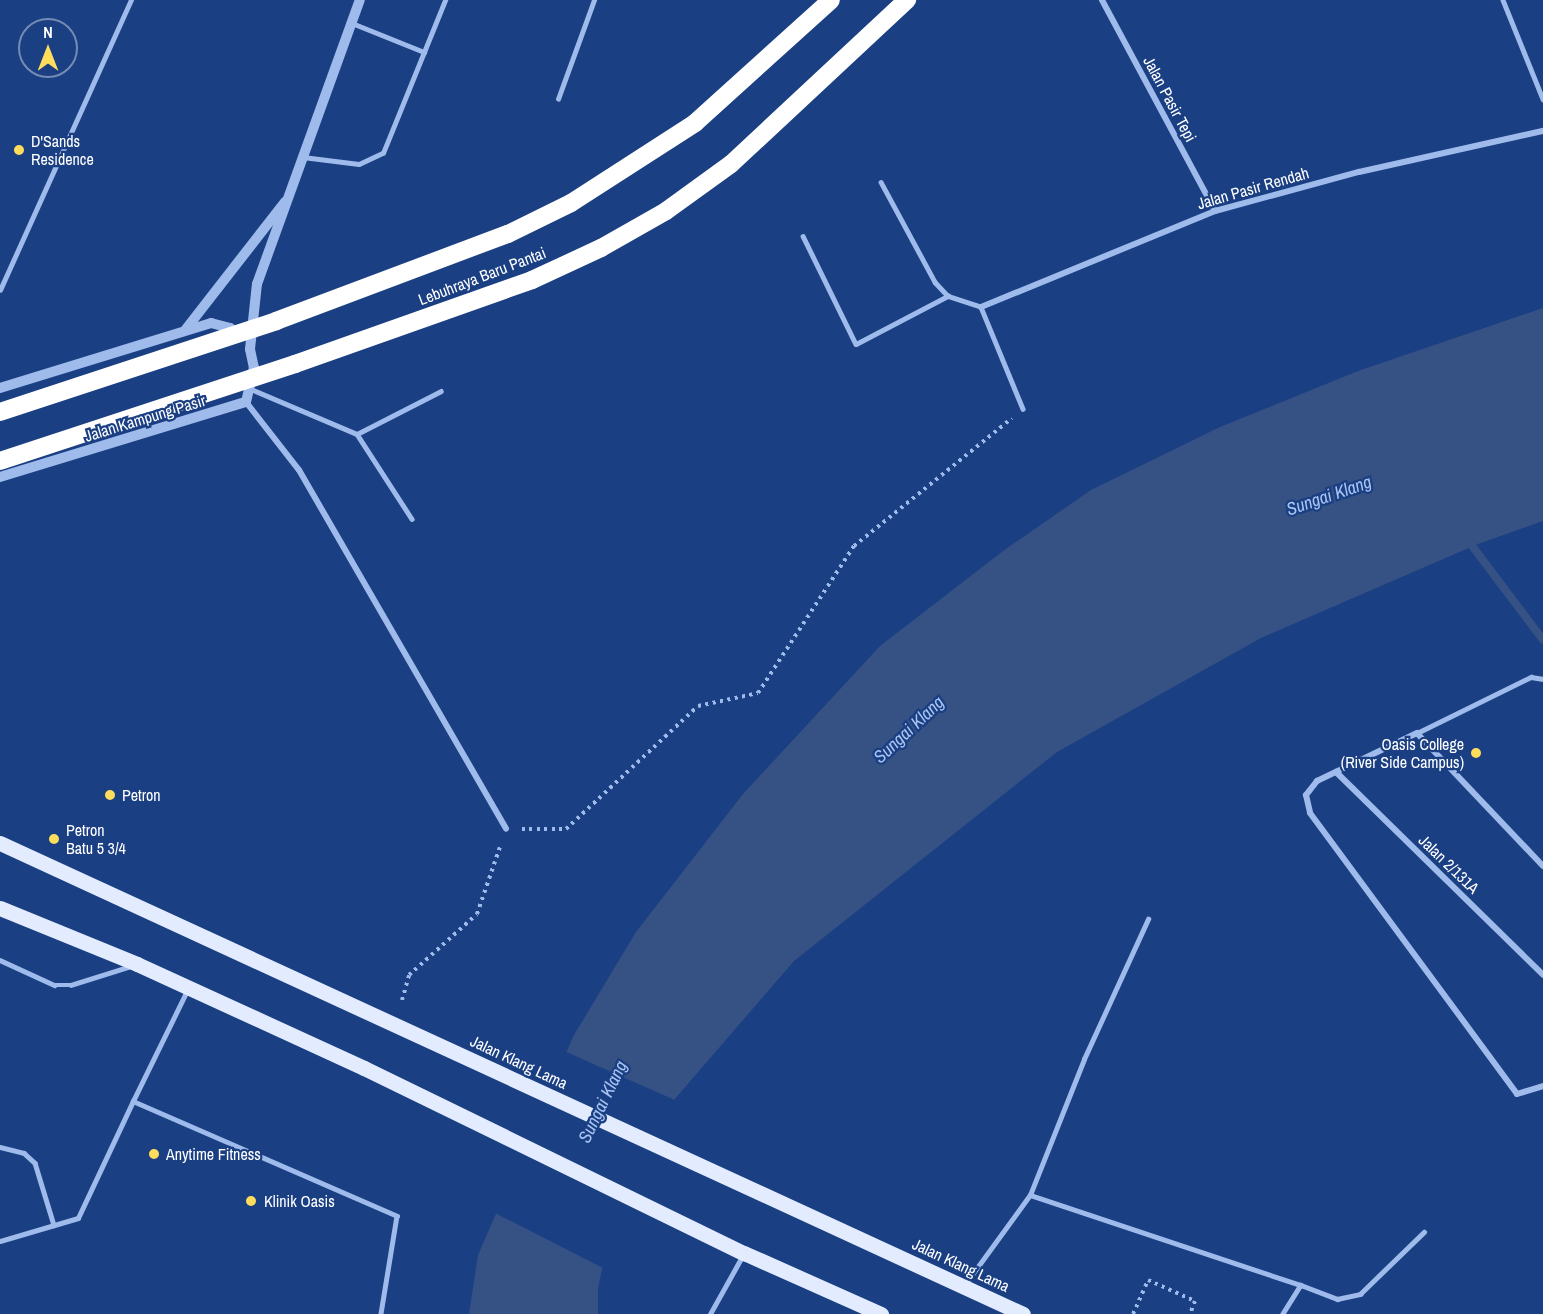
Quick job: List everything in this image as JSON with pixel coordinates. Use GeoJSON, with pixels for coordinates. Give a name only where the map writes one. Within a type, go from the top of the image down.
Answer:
{"type":"FeatureCollection","features":[{"type":"Feature","properties":{"kind":"highway","name":"Lebuhraya Baru Pantai"},"geometry":{"type":"LineString","coordinates":[[0,412],[276,321],[508,234],[571,203],[695,123],[831,0]]}},
{"type":"Feature","properties":{"kind":"highway","name":"Lebuhraya Baru Pantai"},"geometry":{"type":"LineString","coordinates":[[0,461],[295,364],[532,280],[601,248],[666,211],[731,164],[907,0]]}},
{"type":"Feature","properties":{"kind":"main road","name":"Jalan Klang Lama"},"geometry":{"type":"LineString","coordinates":[[0,843],[1023,1314]]}},
{"type":"Feature","properties":{"kind":"main road"},"geometry":{"type":"LineString","coordinates":[[0,908],[137,964],[364,1068],[738,1250],[881,1314]]}},
{"type":"Feature","properties":{"kind":"street"},"geometry":{"type":"LineString","coordinates":[[360,0],[302,157],[293,192],[257,284],[250,349],[254,368],[246,402],[299,470],[506,829]]}},
{"type":"Feature","properties":{"kind":"street","name":"Jalan Pasir Tepi"},"geometry":{"type":"LineString","coordinates":[[1102,0],[1215,211]]}},
{"type":"Feature","properties":{"kind":"street","name":"Jalan Pasir Rendah"},"geometry":{"type":"LineString","coordinates":[[981,307],[1215,211],[1359,172],[1543,131]]}},
{"type":"Feature","properties":{"kind":"street"},"geometry":{"type":"LineString","coordinates":[[186,329],[293,192]]}},
{"type":"Feature","properties":{"kind":"street"},"geometry":{"type":"LineString","coordinates":[[0,388],[211,323],[231,328],[250,349]]}},
{"type":"Feature","properties":{"kind":"street","name":"Jalan Kampung Pasir"},"geometry":{"type":"LineString","coordinates":[[0,477],[246,402]]}},
{"type":"Feature","properties":{"kind":"street"},"geometry":{"type":"LineString","coordinates":[[1543,866],[1417,733],[1317,781],[1306,795],[1310,813],[1516,1094],[1543,1086]]}},
{"type":"Feature","properties":{"kind":"street","name":"Jalan 2/131A"},"geometry":{"type":"LineString","coordinates":[[1336,772],[1543,975]]}},
{"type":"Feature","properties":{"kind":"lane"},"geometry":{"type":"LineString","coordinates":[[0,290],[131,0]]}},
{"type":"Feature","properties":{"kind":"lane"},"geometry":{"type":"LineString","coordinates":[[302,157],[359,164],[376,159],[388,146],[446,0]]}},
{"type":"Feature","properties":{"kind":"lane"},"geometry":{"type":"LineString","coordinates":[[558,99],[594,0]]}},
{"type":"Feature","properties":{"kind":"lane"},"geometry":{"type":"LineString","coordinates":[[1503,0],[1543,99]]}},
{"type":"Feature","properties":{"kind":"lane"},"geometry":{"type":"LineString","coordinates":[[351,23],[424,52]]}},
{"type":"Feature","properties":{"kind":"lane"},"geometry":{"type":"LineString","coordinates":[[881,182],[934,282],[948,296],[981,307],[1023,409]]}},
{"type":"Feature","properties":{"kind":"lane"},"geometry":{"type":"LineString","coordinates":[[803,236],[856,344],[948,296]]}},
{"type":"Feature","properties":{"kind":"lane"},"geometry":{"type":"LineString","coordinates":[[250,389],[357,434],[412,519]]}},
{"type":"Feature","properties":{"kind":"lane"},"geometry":{"type":"LineString","coordinates":[[357,434],[441,391]]}},
{"type":"Feature","properties":{"kind":"lane"},"geometry":{"type":"LineString","coordinates":[[1417,733],[1531,677],[1543,679]]}},
{"type":"Feature","properties":{"kind":"lane"},"geometry":{"type":"LineString","coordinates":[[964,1286],[1030,1195],[1084,1059],[1148,919]]}},
{"type":"Feature","properties":{"kind":"lane"},"geometry":{"type":"LineString","coordinates":[[0,960],[54,985],[71,985],[137,964]]}},
{"type":"Feature","properties":{"kind":"lane"},"geometry":{"type":"LineString","coordinates":[[0,1241],[78,1218],[188,989]]}},
{"type":"Feature","properties":{"kind":"lane"},"geometry":{"type":"LineString","coordinates":[[133,1101],[397,1216],[381,1314]]}},
{"type":"Feature","properties":{"kind":"lane"},"geometry":{"type":"LineString","coordinates":[[0,1147],[24,1153],[35,1163],[54,1225]]}},
{"type":"Feature","properties":{"kind":"lane"},"geometry":{"type":"LineString","coordinates":[[1030,1195],[1337,1299],[1360,1294],[1424,1232]]}},
{"type":"Feature","properties":{"kind":"lane"},"geometry":{"type":"LineString","coordinates":[[710,1314],[738,1250]]}},
{"type":"Feature","properties":{"kind":"lane"},"geometry":{"type":"LineString","coordinates":[[1283,1314],[1301,1285]]}},
{"type":"Feature","properties":{"kind":"path"},"geometry":{"type":"LineString","coordinates":[[402,1000],[409,975],[477,914],[506,829],[566,829],[698,706],[758,693],[854,546],[1023,409]]}},
{"type":"Feature","properties":{"kind":"path"},"geometry":{"type":"LineString","coordinates":[[1133,1314],[1148,1280],[1195,1301],[1190,1314]]}},
{"type":"Feature","properties":{"kind":"water","name":"Sungai Klang"},"geometry":{"type":"Polygon","coordinates":[[[1543,308],[1543,521],[1478,544],[1261,638],[1057,752],[794,961],[674,1100],[635,1174],[607,1244],[598,1289],[598,1314],[469,1314],[478,1255],[574,1035],[636,932],[743,794],[880,646],[1003,551],[1091,490],[1220,427],[1358,371],[1543,308]]]}},
{"type":"Feature","properties":{"kind":"pier"},"geometry":{"type":"Polygon","coordinates":[[[564,1051],[677,1101],[637,1176],[610,1245],[605,1269],[495,1213],[564,1051]]]}},
{"type":"Feature","properties":{"kind":"waterway"},"geometry":{"type":"LineString","coordinates":[[1467,539],[1543,640]]}},
{"type":"Feature","properties":{"kind":"place","name":"D'Sands Residence"},"geometry":{"type":"Point","coordinates":[19,150]}},
{"type":"Feature","properties":{"kind":"place","name":"Oasis College (River Side Campus)"},"geometry":{"type":"Point","coordinates":[1476,753]}},
{"type":"Feature","properties":{"kind":"place","name":"Petron"},"geometry":{"type":"Point","coordinates":[110,795]}},
{"type":"Feature","properties":{"kind":"place","name":"Petron Batu 5 3/4"},"geometry":{"type":"Point","coordinates":[54,839]}},
{"type":"Feature","properties":{"kind":"place","name":"Anytime Fitness"},"geometry":{"type":"Point","coordinates":[154,1154]}},
{"type":"Feature","properties":{"kind":"place","name":"Klinik Oasis"},"geometry":{"type":"Point","coordinates":[251,1201]}}]}
